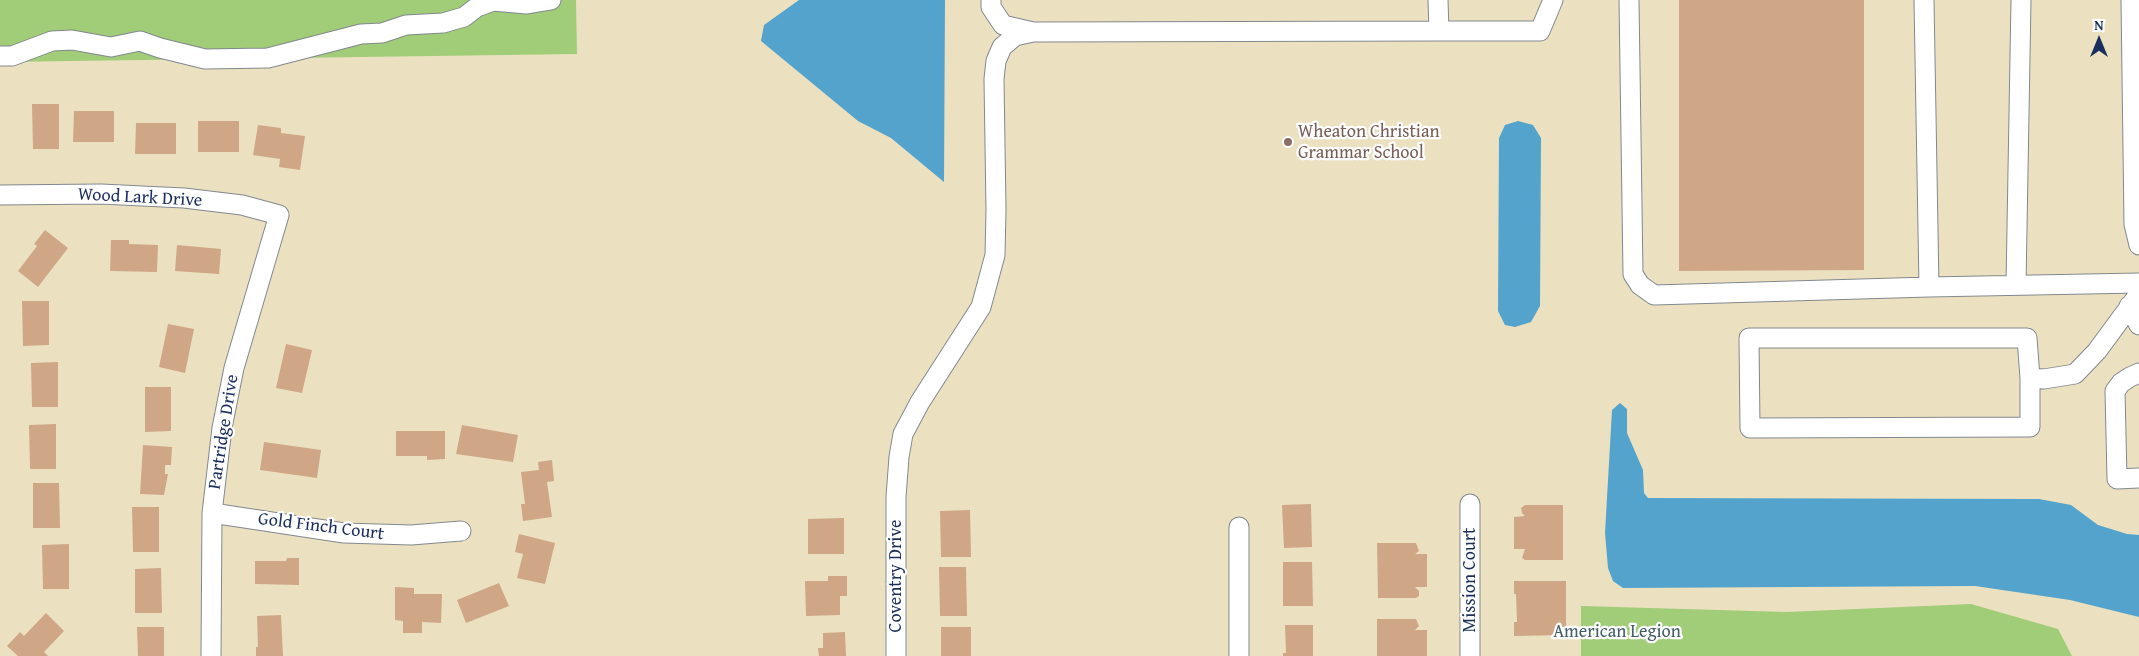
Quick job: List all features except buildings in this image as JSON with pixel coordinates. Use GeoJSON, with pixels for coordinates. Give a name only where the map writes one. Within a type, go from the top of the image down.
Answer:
{"type":"FeatureCollection","features":[{"type":"Feature","properties":{"kind":"street"},"geometry":{"type":"LineString","coordinates":[[0,56],[12,56],[52,41],[72,40],[111,47],[140,41],[205,59],[268,58],[361,34],[382,33],[406,25],[443,23],[464,17],[477,7],[492,1],[527,4],[551,0]]}},
{"type":"Feature","properties":{"kind":"street"},"geometry":{"type":"LineString","coordinates":[[991,0],[991,7],[1004,25],[1033,32],[1540,31],[1553,0]]}},
{"type":"Feature","properties":{"kind":"street"},"geometry":{"type":"LineString","coordinates":[[1438,0],[1439,32]]}},
{"type":"Feature","properties":{"kind":"street"},"geometry":{"type":"LineString","coordinates":[[1629,0],[1633,274],[1640,286],[1654,295],[2139,283]]}},
{"type":"Feature","properties":{"kind":"street"},"geometry":{"type":"LineString","coordinates":[[1924,0],[1929,287]]}},
{"type":"Feature","properties":{"kind":"street"},"geometry":{"type":"LineString","coordinates":[[2016,285],[2021,0]]}},
{"type":"Feature","properties":{"kind":"street"},"geometry":{"type":"LineString","coordinates":[[2131,0],[2136,209],[2134,224],[2139,245]]}},
{"type":"Feature","properties":{"kind":"street","name":"Coventry Drive"},"geometry":{"type":"LineString","coordinates":[[896,656],[896,497],[903,434],[920,402],[981,307],[995,255],[994,79],[996,61],[1002,48],[1015,36],[1033,32]]}},
{"type":"Feature","properties":{"kind":"street","name":"Wood Lark Drive"},"geometry":{"type":"LineString","coordinates":[[0,195],[101,194],[184,198],[242,205],[279,214]]}},
{"type":"Feature","properties":{"kind":"street","name":"Partridge Drive"},"geometry":{"type":"LineString","coordinates":[[211,656],[212,513],[222,428],[234,368],[279,214]]}},
{"type":"Feature","properties":{"kind":"street"},"geometry":{"type":"LineString","coordinates":[[2134,300],[2139,325]]}},
{"type":"Feature","properties":{"kind":"street"},"geometry":{"type":"LineString","coordinates":[[2030,378],[2044,379],[2075,374],[2097,351],[2134,300]]}},
{"type":"Feature","properties":{"kind":"street"},"geometry":{"type":"LineString","coordinates":[[1749,338],[2027,338],[2030,378],[2030,427],[1750,428],[1749,338]]}},
{"type":"Feature","properties":{"kind":"street"},"geometry":{"type":"LineString","coordinates":[[2139,373],[2121,383],[2115,391],[2117,479],[2139,478]]}},
{"type":"Feature","properties":{"kind":"street","name":"Mission Court"},"geometry":{"type":"LineString","coordinates":[[1470,504],[1470,656]]}},
{"type":"Feature","properties":{"kind":"street","name":"Gold Finch Court"},"geometry":{"type":"LineString","coordinates":[[212,513],[344,533],[411,535],[461,531]]}},
{"type":"Feature","properties":{"kind":"street"},"geometry":{"type":"LineString","coordinates":[[1239,527],[1239,656]]}},
{"type":"Feature","properties":{"kind":"green space"},"geometry":{"type":"Polygon","coordinates":[[[0,0],[576,0],[577,54],[0,62],[0,0]]]}},
{"type":"Feature","properties":{"kind":"green space","name":"American Legion"},"geometry":{"type":"Polygon","coordinates":[[[1971,604],[2058,629],[2072,656],[1581,656],[1581,606],[1787,612],[1971,604]]]}},
{"type":"Feature","properties":{"kind":"water"},"geometry":{"type":"Polygon","coordinates":[[[799,0],[945,0],[944,182],[891,138],[858,121],[761,41],[764,25],[799,0]]]}},
{"type":"Feature","properties":{"kind":"water"},"geometry":{"type":"Polygon","coordinates":[[[1518,121],[1533,125],[1541,138],[1540,306],[1531,322],[1515,327],[1505,325],[1498,311],[1499,138],[1505,125],[1518,121]]]}},
{"type":"Feature","properties":{"kind":"water"},"geometry":{"type":"Polygon","coordinates":[[[1620,403],[1627,409],[1627,433],[1643,470],[1644,493],[1648,498],[2039,499],[2071,505],[2098,525],[2127,534],[2139,535],[2139,617],[2070,600],[1975,586],[1623,588],[1613,581],[1608,568],[1605,533],[1612,410],[1620,403]]]}},
{"type":"Feature","properties":{"kind":"place","name":"Wheaton Christian Grammar School"},"geometry":{"type":"Point","coordinates":[1288,142]}}]}
